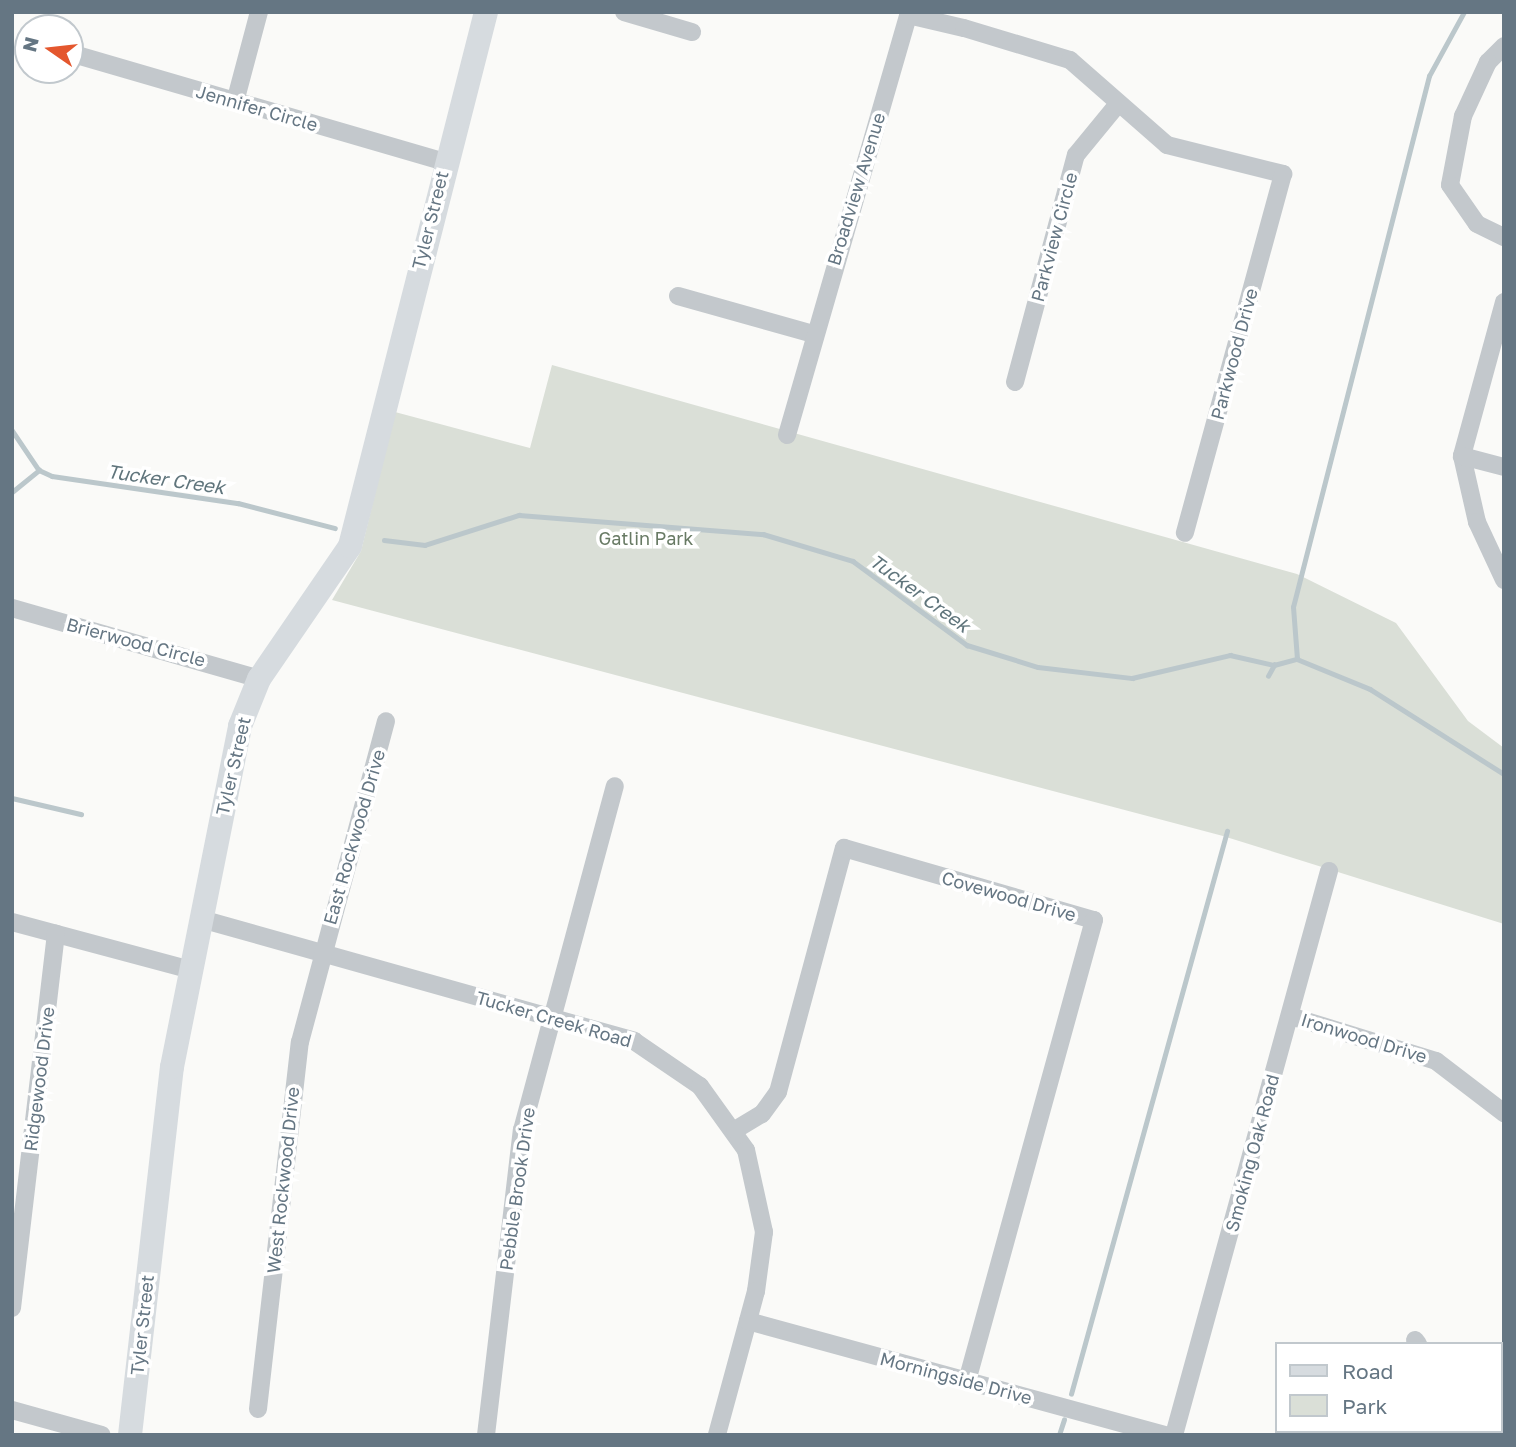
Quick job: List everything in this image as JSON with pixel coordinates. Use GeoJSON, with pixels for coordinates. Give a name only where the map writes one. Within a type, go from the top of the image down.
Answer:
{"type":"FeatureCollection","features":[{"type":"Feature","properties":{"kind":"street"},"geometry":{"type":"LineString","coordinates":[[235,102],[259,12]]}},
{"type":"Feature","properties":{"kind":"street","name":"Tyler Street"},"geometry":{"type":"LineString","coordinates":[[130,1435],[164,1118],[240,726],[259,680],[328,586],[350,546],[445,162],[486,12]]}},
{"type":"Feature","properties":{"kind":"street"},"geometry":{"type":"LineString","coordinates":[[624,12],[692,32]]}},
{"type":"Feature","properties":{"kind":"street","name":"Broadview Avenue"},"geometry":{"type":"LineString","coordinates":[[787,435],[813,334],[908,15],[966,20]]}},
{"type":"Feature","properties":{"kind":"street"},"geometry":{"type":"LineString","coordinates":[[966,20],[1070,60],[1117,105]]}},
{"type":"Feature","properties":{"kind":"street"},"geometry":{"type":"LineString","coordinates":[[1504,46],[1488,62],[1463,116],[1450,185],[1477,224],[1504,237]]}},
{"type":"Feature","properties":{"kind":"street","name":"Jennifer Circle"},"geometry":{"type":"LineString","coordinates":[[84,57],[445,162]]}},
{"type":"Feature","properties":{"kind":"street","name":"Parkwood Drive"},"geometry":{"type":"LineString","coordinates":[[1117,105],[1167,145],[1283,174],[1185,533]]}},
{"type":"Feature","properties":{"kind":"street","name":"Parkview Circle"},"geometry":{"type":"LineString","coordinates":[[1015,382],[1076,155],[1117,105]]}},
{"type":"Feature","properties":{"kind":"street"},"geometry":{"type":"LineString","coordinates":[[678,296],[813,334]]}},
{"type":"Feature","properties":{"kind":"street"},"geometry":{"type":"LineString","coordinates":[[1504,302],[1462,456],[1477,522],[1504,580]]}},
{"type":"Feature","properties":{"kind":"street"},"geometry":{"type":"LineString","coordinates":[[1462,456],[1504,467]]}},
{"type":"Feature","properties":{"kind":"street","name":"Brierwood Circle"},"geometry":{"type":"LineString","coordinates":[[12,608],[259,680]]}},
{"type":"Feature","properties":{"kind":"street","name":"East Rockwood Drive"},"geometry":{"type":"LineString","coordinates":[[321,953],[386,721]]}},
{"type":"Feature","properties":{"kind":"street","name":"Pebble Brook Drive"},"geometry":{"type":"LineString","coordinates":[[486,1435],[522,1129],[615,786]]}},
{"type":"Feature","properties":{"kind":"street","name":"Covewood Drive"},"geometry":{"type":"LineString","coordinates":[[735,1129],[762,1114],[778,1092],[844,848],[1094,920],[967,1380]]}},
{"type":"Feature","properties":{"kind":"street","name":"Smoking Oak Road"},"geometry":{"type":"LineString","coordinates":[[1174,1435],[1329,872]]}},
{"type":"Feature","properties":{"kind":"street","name":"Tucker Creek Road"},"geometry":{"type":"LineString","coordinates":[[201,919],[551,1018],[656,1052],[699,1086],[735,1129],[754,1171],[764,1232],[748,1321],[717,1435]]}},
{"type":"Feature","properties":{"kind":"street"},"geometry":{"type":"LineString","coordinates":[[12,922],[191,970]]}},
{"type":"Feature","properties":{"kind":"street","name":"Ridgewood Drive"},"geometry":{"type":"LineString","coordinates":[[12,1308],[56,934]]}},
{"type":"Feature","properties":{"kind":"street","name":"West Rockwood Drive"},"geometry":{"type":"LineString","coordinates":[[258,1409],[296,1068],[321,953]]}},
{"type":"Feature","properties":{"kind":"street","name":"Ironwood Drive"},"geometry":{"type":"LineString","coordinates":[[1290,1016],[1410,1049],[1459,1074],[1504,1113]]}},
{"type":"Feature","properties":{"kind":"street","name":"Morningside Drive"},"geometry":{"type":"LineString","coordinates":[[748,1321],[1164,1435]]}},
{"type":"Feature","properties":{"kind":"street"},"geometry":{"type":"LineString","coordinates":[[12,1410],[102,1435]]}},
{"type":"Feature","properties":{"kind":"green space","name":"Gatlin Park"},"geometry":{"type":"Polygon","coordinates":[[[552,365],[1297,574],[1396,623],[1468,721],[1504,748],[1504,924],[1223,836],[332,600],[361,551],[395,412],[530,448],[552,365]]]}},
{"type":"Feature","properties":{"kind":"waterway"},"geometry":{"type":"LineString","coordinates":[[1297,659],[1293,607],[1429,76],[1464,12]]}},
{"type":"Feature","properties":{"kind":"waterway","name":"Tucker Creek"},"geometry":{"type":"LineString","coordinates":[[12,430],[39,470],[52,476],[238,503],[335,528]]}},
{"type":"Feature","properties":{"kind":"waterway"},"geometry":{"type":"LineString","coordinates":[[12,492],[39,470]]}},
{"type":"Feature","properties":{"kind":"waterway","name":"Tucker Creek"},"geometry":{"type":"LineString","coordinates":[[384,540],[425,545],[519,515],[763,534],[853,561],[967,645],[1038,667],[1132,678],[1230,655],[1274,665],[1297,659],[1370,689],[1504,774]]}},
{"type":"Feature","properties":{"kind":"waterway","name":"Tucker Creek"},"geometry":{"type":"LineString","coordinates":[[1268,676],[1274,665]]}},
{"type":"Feature","properties":{"kind":"waterway"},"geometry":{"type":"LineString","coordinates":[[12,798],[81,814]]}},
{"type":"Feature","properties":{"kind":"waterway"},"geometry":{"type":"LineString","coordinates":[[1071,1394],[1227,831]]}},
{"type":"Feature","properties":{"kind":"waterway"},"geometry":{"type":"LineString","coordinates":[[1059,1435],[1064,1420]]}}]}
